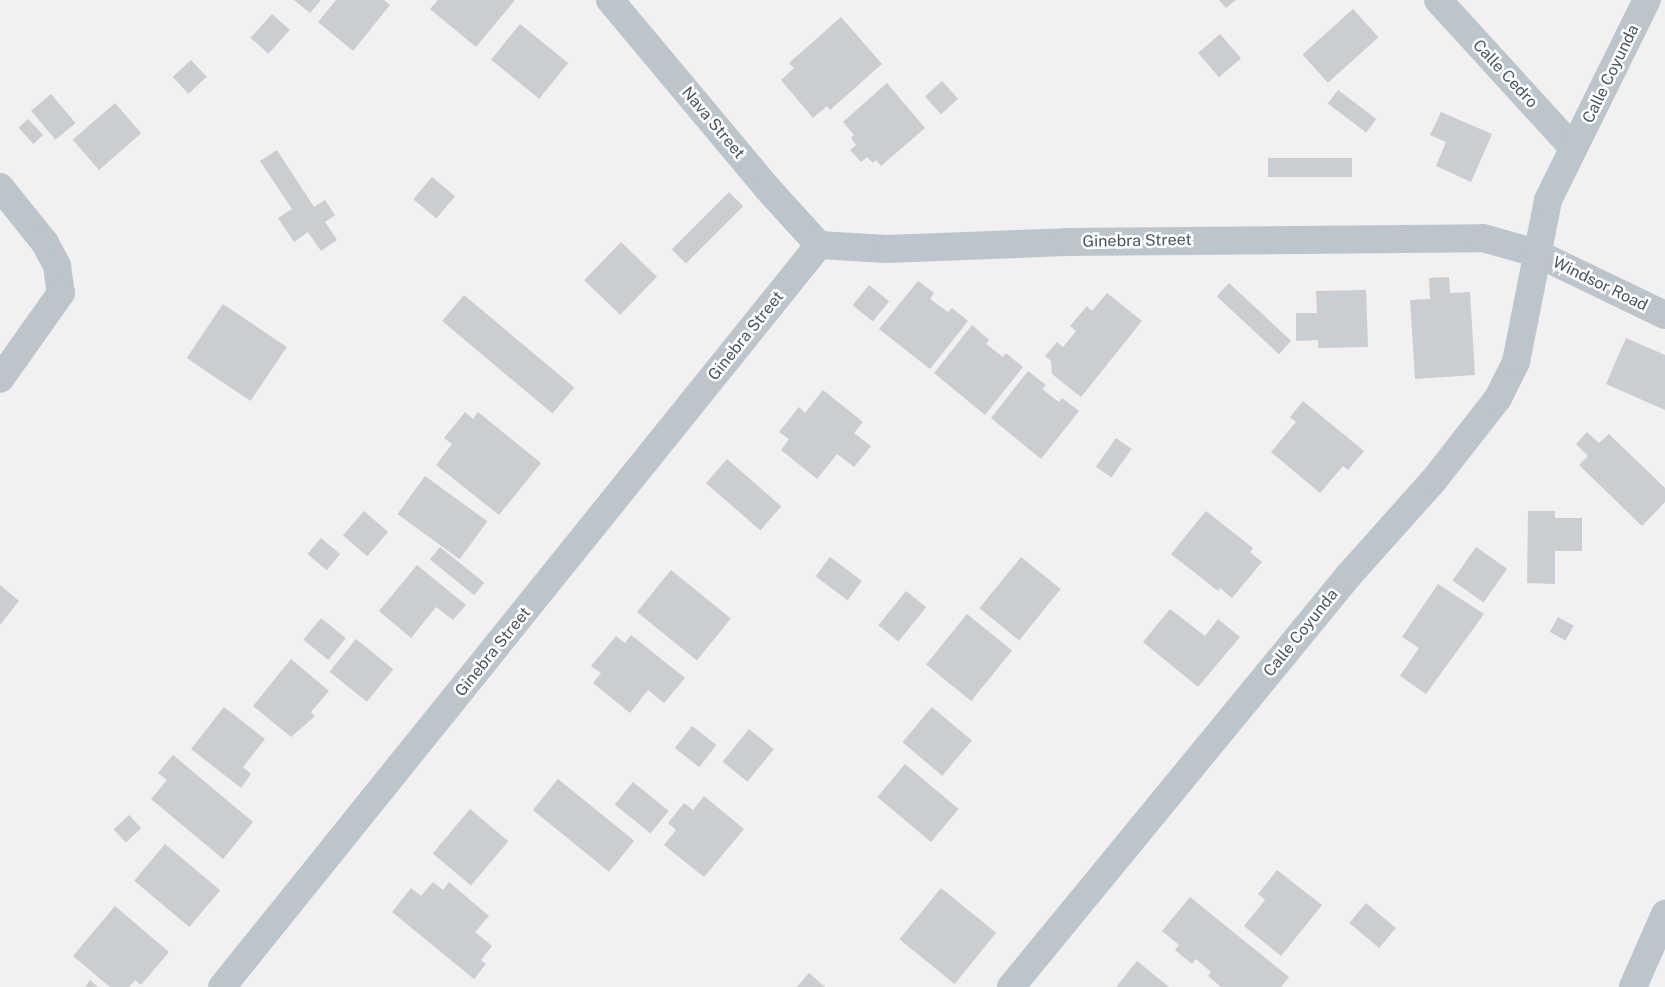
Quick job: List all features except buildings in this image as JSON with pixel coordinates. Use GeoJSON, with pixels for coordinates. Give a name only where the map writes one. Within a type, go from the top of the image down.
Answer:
{"type":"FeatureCollection","features":[{"type":"Feature","properties":{"kind":"street","name":"Nava Street"},"geometry":{"type":"LineString","coordinates":[[610,0],[768,189],[819,245]]}},
{"type":"Feature","properties":{"kind":"street","name":"Calle Cedro"},"geometry":{"type":"LineString","coordinates":[[1438,0],[1573,148]]}},
{"type":"Feature","properties":{"kind":"street","name":"Calle Coyunda"},"geometry":{"type":"LineString","coordinates":[[1011,987],[1349,575],[1434,480],[1498,398],[1516,362],[1536,253],[1548,200],[1647,0]]}},
{"type":"Feature","properties":{"kind":"street"},"geometry":{"type":"LineString","coordinates":[[0,187],[45,243],[58,266],[61,293],[0,379]]}},
{"type":"Feature","properties":{"kind":"street","name":"Ginebra Street"},"geometry":{"type":"LineString","coordinates":[[222,987],[819,245],[887,248],[1430,237],[1483,238],[1536,253]]}},
{"type":"Feature","properties":{"kind":"street","name":"Windsor Road"},"geometry":{"type":"LineString","coordinates":[[1536,253],[1665,315]]}},
{"type":"Feature","properties":{"kind":"street"},"geometry":{"type":"LineString","coordinates":[[1632,987],[1665,914]]}}]}
